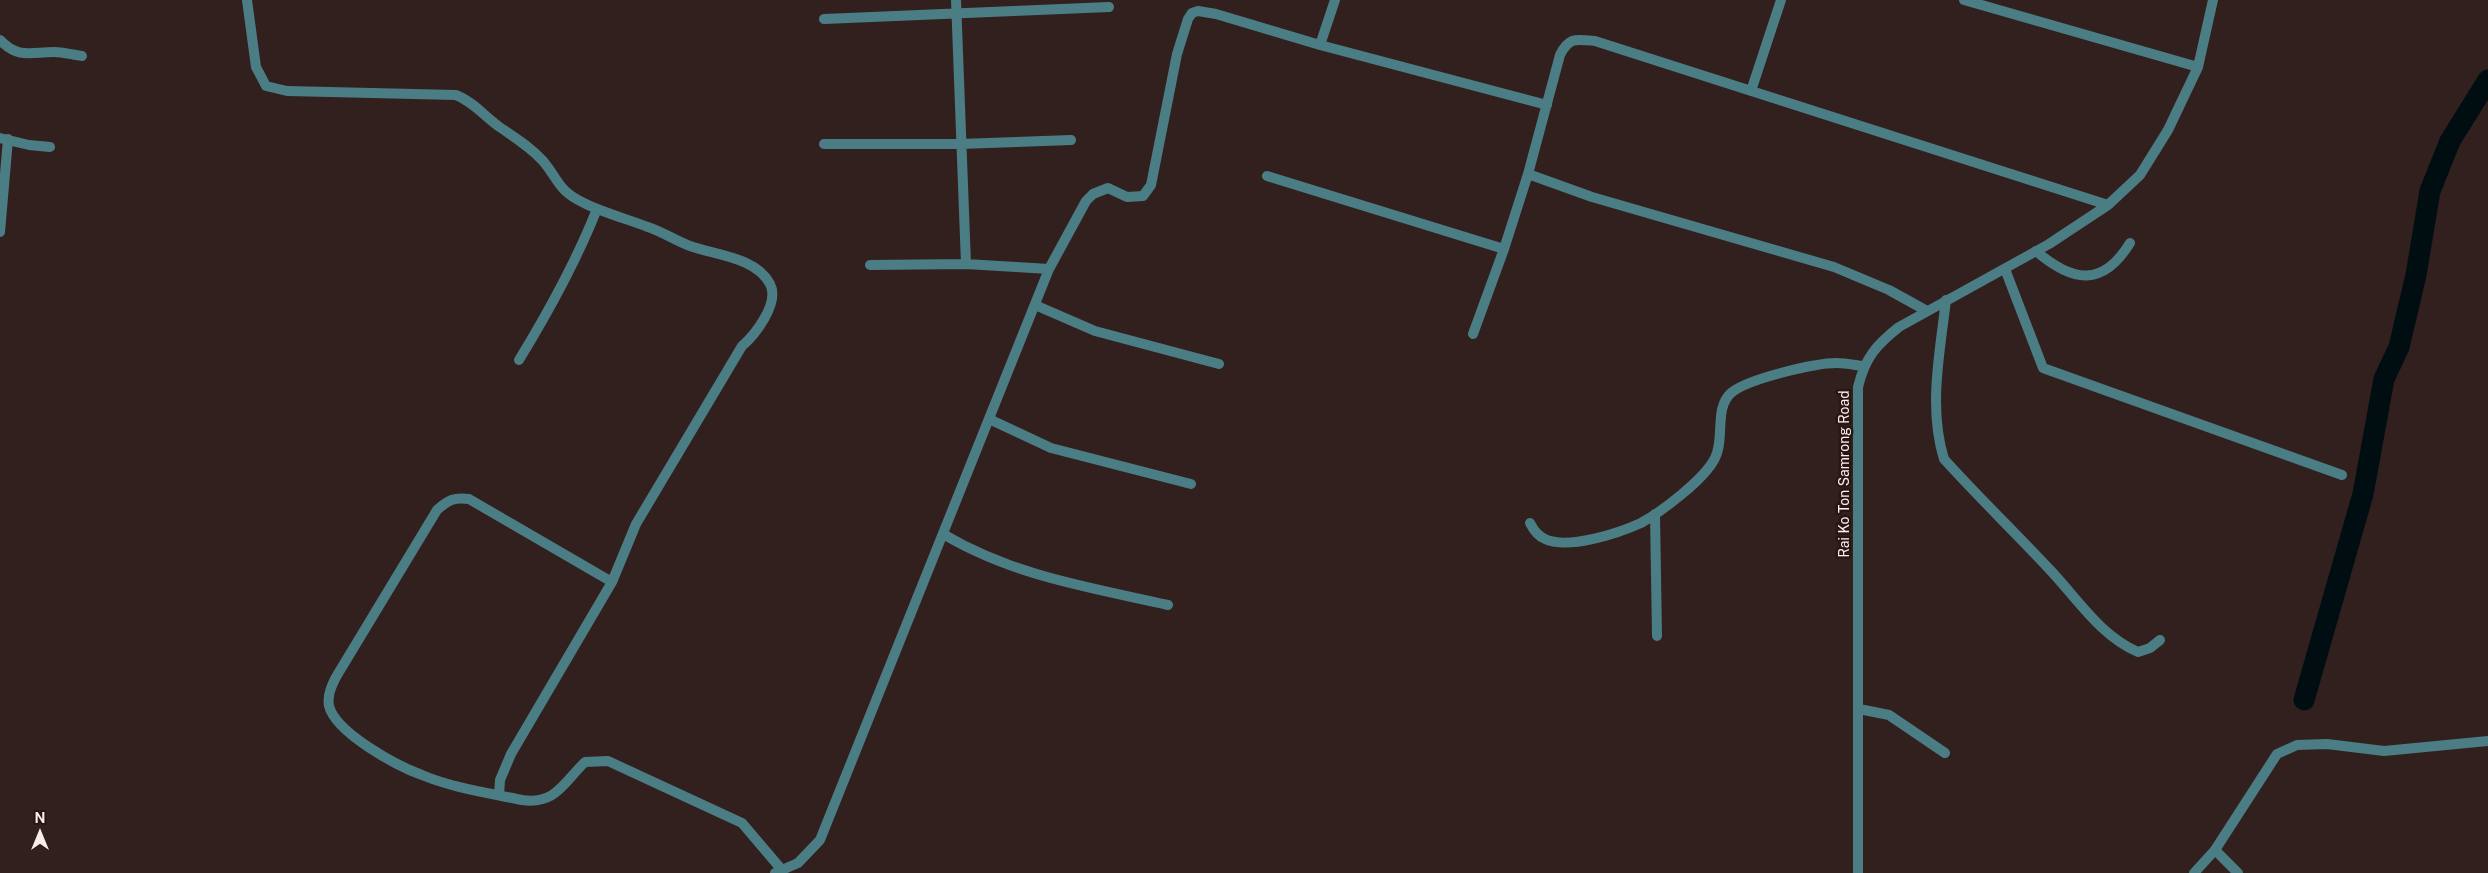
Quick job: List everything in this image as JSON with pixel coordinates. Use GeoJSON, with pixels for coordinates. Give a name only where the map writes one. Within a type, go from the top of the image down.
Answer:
{"type":"FeatureCollection","features":[{"type":"Feature","properties":{"kind":"street"},"geometry":{"type":"LineString","coordinates":[[247,0],[256,67],[266,86],[287,91],[456,96],[469,100],[502,128],[525,143],[544,162],[562,189],[584,203],[691,246],[729,256],[752,267],[764,276],[771,285],[772,296],[766,317],[753,337],[742,346],[636,524],[612,582],[511,754],[504,768],[499,795]]}},
{"type":"Feature","properties":{"kind":"street"},"geometry":{"type":"LineString","coordinates":[[956,0],[966,264]]}},
{"type":"Feature","properties":{"kind":"street"},"geometry":{"type":"LineString","coordinates":[[1320,45],[1335,0]]}},
{"type":"Feature","properties":{"kind":"street"},"geometry":{"type":"LineString","coordinates":[[1751,91],[1781,0]]}},
{"type":"Feature","properties":{"kind":"street"},"geometry":{"type":"LineString","coordinates":[[1964,0],[2198,67]]}},
{"type":"Feature","properties":{"kind":"street","name":"Rai Ko Ton Samrong Road"},"geometry":{"type":"LineString","coordinates":[[1858,873],[1858,387],[1863,366],[1880,343],[1899,327],[2036,251],[2108,205],[2140,175],[2168,130],[2198,67],[2213,0]]}},
{"type":"Feature","properties":{"kind":"street"},"geometry":{"type":"LineString","coordinates":[[824,19],[1109,7]]}},
{"type":"Feature","properties":{"kind":"street"},"geometry":{"type":"LineString","coordinates":[[612,582],[469,499],[456,497],[445,502],[437,510],[336,676],[330,688],[329,704],[333,716],[357,738],[375,750],[422,775],[522,800],[541,801],[560,790],[585,762],[608,760],[742,823],[779,872],[798,863],[820,840],[1049,269],[1077,213],[1093,194],[1108,188],[1127,197],[1143,196],[1151,185],[1177,54],[1188,19],[1192,13],[1198,11],[1216,14],[1320,45],[1547,105]]}},
{"type":"Feature","properties":{"kind":"street"},"geometry":{"type":"LineString","coordinates":[[1473,334],[1504,249],[1528,174],[1560,55],[1566,44],[1576,39],[1595,41],[2108,205]]}},
{"type":"Feature","properties":{"kind":"street"},"geometry":{"type":"LineString","coordinates":[[0,40],[10,50],[28,54],[55,52],[82,56]]}},
{"type":"Feature","properties":{"kind":"street"},"geometry":{"type":"LineString","coordinates":[[0,232],[4,138],[29,145],[50,147]]}},
{"type":"Feature","properties":{"kind":"street"},"geometry":{"type":"LineString","coordinates":[[824,144],[961,144],[1071,140]]}},
{"type":"Feature","properties":{"kind":"street"},"geometry":{"type":"LineString","coordinates":[[1528,174],[1592,197],[1834,267],[1889,290],[1927,311]]}},
{"type":"Feature","properties":{"kind":"street"},"geometry":{"type":"LineString","coordinates":[[1267,176],[1504,249]]}},
{"type":"Feature","properties":{"kind":"street"},"geometry":{"type":"LineString","coordinates":[[519,360],[556,300],[580,251],[597,209]]}},
{"type":"Feature","properties":{"kind":"street"},"geometry":{"type":"LineString","coordinates":[[2036,251],[2056,268],[2085,276],[2106,272],[2122,256],[2130,242]]}},
{"type":"Feature","properties":{"kind":"street"},"geometry":{"type":"LineString","coordinates":[[870,265],[966,264],[1049,269]]}},
{"type":"Feature","properties":{"kind":"street"},"geometry":{"type":"LineString","coordinates":[[2005,269],[2043,368],[2342,475]]}},
{"type":"Feature","properties":{"kind":"street"},"geometry":{"type":"LineString","coordinates":[[1946,300],[1935,401],[1938,442],[1944,459],[2053,573],[2098,624],[2119,642],[2138,652],[2150,648],[2160,640]]}},
{"type":"Feature","properties":{"kind":"street"},"geometry":{"type":"LineString","coordinates":[[1035,304],[1094,331],[1219,364]]}},
{"type":"Feature","properties":{"kind":"street"},"geometry":{"type":"LineString","coordinates":[[1530,523],[1534,531],[1545,539],[1559,543],[1602,537],[1640,523],[1655,514],[1698,478],[1715,459],[1720,443],[1724,403],[1730,394],[1755,382],[1802,368],[1837,363],[1863,366]]}},
{"type":"Feature","properties":{"kind":"street"},"geometry":{"type":"LineString","coordinates":[[989,419],[1051,448],[1191,484]]}},
{"type":"Feature","properties":{"kind":"street"},"geometry":{"type":"LineString","coordinates":[[1655,514],[1657,636]]}},
{"type":"Feature","properties":{"kind":"street"},"geometry":{"type":"LineString","coordinates":[[943,534],[973,552],[1025,572],[1168,605]]}},
{"type":"Feature","properties":{"kind":"street"},"geometry":{"type":"LineString","coordinates":[[1859,709],[1889,716],[1945,753]]}},
{"type":"Feature","properties":{"kind":"street"},"geometry":{"type":"LineString","coordinates":[[2194,873],[2215,850],[2277,754],[2297,745],[2327,744],[2384,751],[2488,741]]}},
{"type":"Feature","properties":{"kind":"street"},"geometry":{"type":"LineString","coordinates":[[2215,850],[2238,873]]}},
{"type":"Feature","properties":{"kind":"waterway"},"geometry":{"type":"LineString","coordinates":[[2304,700],[2363,494],[2384,379],[2399,347],[2416,275],[2430,191],[2450,141],[2488,80]]}}]}
